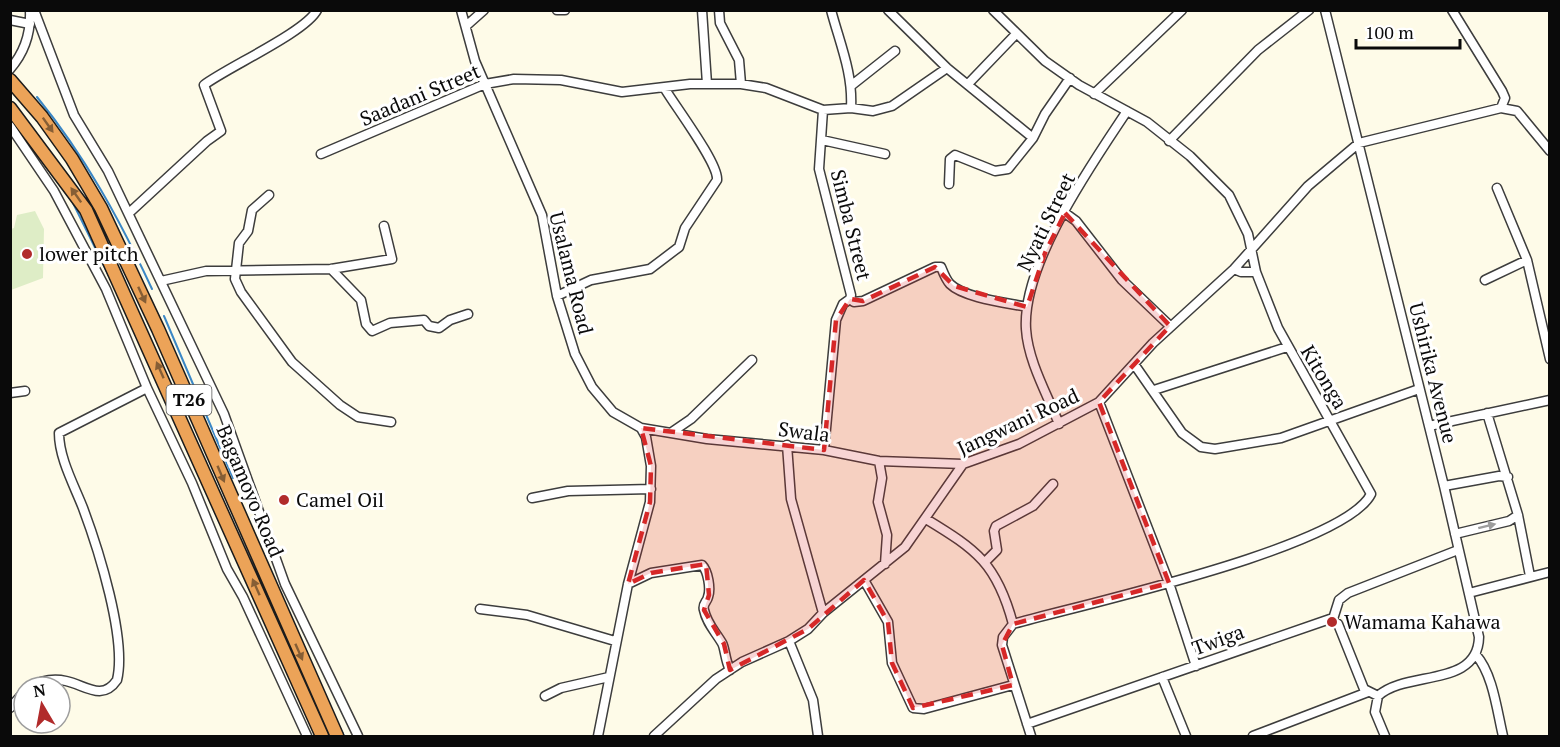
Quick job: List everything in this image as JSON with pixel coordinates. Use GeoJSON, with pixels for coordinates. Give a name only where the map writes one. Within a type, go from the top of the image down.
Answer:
{"type":"FeatureCollection","features":[{"type":"Feature","properties":{"kind":"highway","name":"Bagamoyo Road"},"geometry":{"type":"LineString","coordinates":[[10,80],[42,117],[72,159],[101,208],[143,297],[337,736]]}},
{"type":"Feature","properties":{"kind":"highway","name":"Bagamoyo Road"},"geometry":{"type":"LineString","coordinates":[[10,108],[86,210],[322,736]]}},
{"type":"Feature","properties":{"kind":"street"},"geometry":{"type":"LineString","coordinates":[[10,69],[22,53],[32,10]]}},
{"type":"Feature","properties":{"kind":"street"},"geometry":{"type":"LineString","coordinates":[[32,10],[71,108],[129,213],[224,414],[285,584],[358,736]]}},
{"type":"Feature","properties":{"kind":"street"},"geometry":{"type":"LineString","coordinates":[[129,213],[207,141],[221,131],[204,85],[296,28],[314,16],[317,10]]}},
{"type":"Feature","properties":{"kind":"street","name":"Usalama Road"},"geometry":{"type":"LineString","coordinates":[[461,10],[485,84],[542,215],[557,296],[575,354],[592,387],[614,412],[641,428]]}},
{"type":"Feature","properties":{"kind":"street"},"geometry":{"type":"LineString","coordinates":[[466,26],[484,10]]}},
{"type":"Feature","properties":{"kind":"street"},"geometry":{"type":"LineString","coordinates":[[557,10],[565,10]]}},
{"type":"Feature","properties":{"kind":"street"},"geometry":{"type":"LineString","coordinates":[[702,10],[707,84]]}},
{"type":"Feature","properties":{"kind":"street"},"geometry":{"type":"LineString","coordinates":[[719,10],[720,23],[739,60],[741,84]]}},
{"type":"Feature","properties":{"kind":"street"},"geometry":{"type":"LineString","coordinates":[[831,10],[852,85],[851,108]]}},
{"type":"Feature","properties":{"kind":"street"},"geometry":{"type":"LineString","coordinates":[[888,10],[947,68],[1033,138]]}},
{"type":"Feature","properties":{"kind":"street","name":"Kitonga"},"geometry":{"type":"LineString","coordinates":[[993,10],[1045,61],[1094,93],[1147,122],[1229,195],[1244,222],[1256,272],[1287,347],[1332,422],[1371,494],[1366,503],[1317,534],[1295,543],[1169,583],[1013,624]]}},
{"type":"Feature","properties":{"kind":"street"},"geometry":{"type":"LineString","coordinates":[[1094,93],[1182,10]]}},
{"type":"Feature","properties":{"kind":"street"},"geometry":{"type":"LineString","coordinates":[[1169,141],[1258,50],[1309,10]]}},
{"type":"Feature","properties":{"kind":"street","name":"Ushirika Avenue"},"geometry":{"type":"LineString","coordinates":[[1325,10],[1444,486],[1479,637],[1476,655]]}},
{"type":"Feature","properties":{"kind":"street"},"geometry":{"type":"LineString","coordinates":[[1452,10],[1502,91],[1505,98],[1501,108]]}},
{"type":"Feature","properties":{"kind":"street"},"geometry":{"type":"LineString","coordinates":[[10,20],[30,24]]}},
{"type":"Feature","properties":{"kind":"street"},"geometry":{"type":"LineString","coordinates":[[968,84],[1016,34]]}},
{"type":"Feature","properties":{"kind":"street"},"geometry":{"type":"LineString","coordinates":[[852,85],[895,51]]}},
{"type":"Feature","properties":{"kind":"street","name":"Saadani Street"},"geometry":{"type":"LineString","coordinates":[[321,154],[485,84],[501,80],[561,80],[622,92],[707,84],[741,84],[766,88],[823,110],[851,108],[873,111],[892,106],[947,68]]}},
{"type":"Feature","properties":{"kind":"street"},"geometry":{"type":"LineString","coordinates":[[949,184],[950,159],[955,155],[995,171],[1004,171],[1018,160],[1045,114],[1070,78]]}},
{"type":"Feature","properties":{"kind":"street"},"geometry":{"type":"LineString","coordinates":[[557,296],[591,280],[656,266],[679,247],[685,228],[717,180],[717,172],[665,89]]}},
{"type":"Feature","properties":{"kind":"street"},"geometry":{"type":"LineString","coordinates":[[1359,143],[1501,108],[1517,111],[1550,151]]}},
{"type":"Feature","properties":{"kind":"street","name":"Simba Street"},"geometry":{"type":"LineString","coordinates":[[823,110],[819,169],[847,302],[836,320],[831,348],[832,375],[824,450]]}},
{"type":"Feature","properties":{"kind":"street","name":"Nyati Street"},"geometry":{"type":"LineString","coordinates":[[1059,424],[1031,356],[1026,329],[1027,307],[1045,253],[1065,213],[1127,111]]}},
{"type":"Feature","properties":{"kind":"street"},"geometry":{"type":"LineString","coordinates":[[10,126],[68,215],[106,289],[147,388],[192,483],[227,569],[243,597],[307,736]]}},
{"type":"Feature","properties":{"kind":"street"},"geometry":{"type":"LineString","coordinates":[[822,140],[885,154]]}},
{"type":"Feature","properties":{"kind":"street","name":"Jangwani Road"},"geometry":{"type":"LineString","coordinates":[[654,736],[716,679],[808,629],[823,613],[905,547],[963,464],[1019,444],[1099,402],[1170,326],[1234,269],[1308,186],[1359,143]]}},
{"type":"Feature","properties":{"kind":"street"},"geometry":{"type":"LineString","coordinates":[[1497,188],[1527,260],[1550,359]]}},
{"type":"Feature","properties":{"kind":"street"},"geometry":{"type":"LineString","coordinates":[[269,195],[250,215],[248,231],[239,243],[235,279],[241,292],[292,362],[350,412],[364,418],[391,422]]}},
{"type":"Feature","properties":{"kind":"street"},"geometry":{"type":"LineString","coordinates":[[1065,213],[1076,221],[1122,280],[1170,326]]}},
{"type":"Feature","properties":{"kind":"street"},"geometry":{"type":"LineString","coordinates":[[161,281],[206,271],[331,269],[392,259],[384,226]]}},
{"type":"Feature","properties":{"kind":"street"},"geometry":{"type":"LineString","coordinates":[[1485,280],[1527,260]]}},
{"type":"Feature","properties":{"kind":"street"},"geometry":{"type":"LineString","coordinates":[[831,305],[863,302],[935,267],[941,267],[949,284],[971,294],[1027,307]]}},
{"type":"Feature","properties":{"kind":"street"},"geometry":{"type":"LineString","coordinates":[[331,269],[361,300],[366,324],[372,331],[390,323],[424,320],[429,326],[439,328],[450,320],[468,314]]}},
{"type":"Feature","properties":{"kind":"street"},"geometry":{"type":"LineString","coordinates":[[1234,269],[1241,272],[1256,272]]}},
{"type":"Feature","properties":{"kind":"street"},"geometry":{"type":"LineString","coordinates":[[1154,390],[1287,347]]}},
{"type":"Feature","properties":{"kind":"street"},"geometry":{"type":"LineString","coordinates":[[672,432],[691,419],[752,360]]}},
{"type":"Feature","properties":{"kind":"street"},"geometry":{"type":"LineString","coordinates":[[1134,364],[1182,433],[1201,447],[1227,448],[1270,440],[1332,422],[1419,390]]}},
{"type":"Feature","properties":{"kind":"street"},"geometry":{"type":"LineString","coordinates":[[72,683],[93,692],[107,689],[117,680],[118,648],[109,596],[89,525],[64,458],[59,433],[147,388]]}},
{"type":"Feature","properties":{"kind":"street"},"geometry":{"type":"LineString","coordinates":[[10,393],[25,391]]}},
{"type":"Feature","properties":{"kind":"street"},"geometry":{"type":"LineString","coordinates":[[1429,426],[1550,400]]}},
{"type":"Feature","properties":{"kind":"street"},"geometry":{"type":"LineString","coordinates":[[1099,402],[1169,583],[1196,666]]}},
{"type":"Feature","properties":{"kind":"street"},"geometry":{"type":"LineString","coordinates":[[1487,413],[1508,477],[1530,576]]}},
{"type":"Feature","properties":{"kind":"street"},"geometry":{"type":"LineString","coordinates":[[598,736],[615,641],[650,502],[650,452],[641,428]]}},
{"type":"Feature","properties":{"kind":"street","name":"Swala"},"geometry":{"type":"LineString","coordinates":[[641,428],[707,440],[787,445],[824,450],[879,461],[963,464]]}},
{"type":"Feature","properties":{"kind":"street"},"geometry":{"type":"LineString","coordinates":[[787,445],[791,499],[823,613]]}},
{"type":"Feature","properties":{"kind":"street"},"geometry":{"type":"LineString","coordinates":[[879,461],[882,478],[878,502],[887,535],[885,564]]}},
{"type":"Feature","properties":{"kind":"street"},"geometry":{"type":"LineString","coordinates":[[1444,486],[1499,476],[1508,477]]}},
{"type":"Feature","properties":{"kind":"street"},"geometry":{"type":"LineString","coordinates":[[985,562],[997,550],[994,531],[996,526],[1033,506],[1053,484]]}},
{"type":"Feature","properties":{"kind":"street"},"geometry":{"type":"LineString","coordinates":[[532,498],[568,491],[651,489]]}},
{"type":"Feature","properties":{"kind":"street"},"geometry":{"type":"LineString","coordinates":[[1455,534],[1509,521],[1518,515]]}},
{"type":"Feature","properties":{"kind":"street"},"geometry":{"type":"LineString","coordinates":[[926,519],[966,545],[985,562],[1006,599],[1013,624],[1004,637],[1002,645],[1029,736]]}},
{"type":"Feature","properties":{"kind":"street"},"geometry":{"type":"LineString","coordinates":[[1378,696],[1368,692],[1359,681],[1338,624],[1333,620],[1339,600],[1348,593],[1458,550]]}},
{"type":"Feature","properties":{"kind":"street"},"geometry":{"type":"LineString","coordinates":[[628,584],[651,573],[702,565],[707,569],[709,595],[704,604],[704,610],[709,626],[724,646],[724,658],[730,670]]}},
{"type":"Feature","properties":{"kind":"street"},"geometry":{"type":"LineString","coordinates":[[1469,593],[1550,572]]}},
{"type":"Feature","properties":{"kind":"street"},"geometry":{"type":"LineString","coordinates":[[864,580],[888,622],[892,663],[908,701],[914,708],[924,709],[1013,685]]}},
{"type":"Feature","properties":{"kind":"street"},"geometry":{"type":"LineString","coordinates":[[480,609],[527,615],[615,641]]}},
{"type":"Feature","properties":{"kind":"street","name":"Twiga"},"geometry":{"type":"LineString","coordinates":[[1027,724],[1327,619],[1333,620]]}},
{"type":"Feature","properties":{"kind":"street"},"geometry":{"type":"LineString","coordinates":[[789,641],[813,700],[818,736]]}},
{"type":"Feature","properties":{"kind":"street"},"geometry":{"type":"LineString","coordinates":[[1385,736],[1375,712],[1378,696],[1391,688],[1463,668],[1476,655],[1484,669],[1503,736]]}},
{"type":"Feature","properties":{"kind":"street"},"geometry":{"type":"LineString","coordinates":[[546,696],[561,688],[609,677]]}},
{"type":"Feature","properties":{"kind":"street"},"geometry":{"type":"LineString","coordinates":[[1162,677],[1186,736]]}},
{"type":"Feature","properties":{"kind":"street"},"geometry":{"type":"LineString","coordinates":[[1253,736],[1368,692]]}},
{"type":"Feature","properties":{"kind":"highlighted area"},"geometry":{"type":"Polygon","coordinates":[[[1065,213],[1170,326],[1099,402],[1169,583],[1013,624],[1002,645],[1013,685],[913,708],[892,663],[888,622],[864,580],[808,629],[730,670],[724,644],[704,610],[709,595],[706,564],[651,573],[628,584],[650,502],[651,466],[641,428],[824,450],[836,320],[850,299],[863,301],[935,267],[954,286],[1027,307],[1045,253],[1065,213]]]}},
{"type":"Feature","properties":{"kind":"green space","name":"lower pitch"},"geometry":{"type":"Polygon","coordinates":[[[35,211],[44,229],[43,278],[11,290],[11,229],[14,228],[17,215],[35,211]]]}},
{"type":"Feature","properties":{"kind":"waterway"},"geometry":{"type":"LineString","coordinates":[[37,97],[86,165],[127,238],[152,289]]}},
{"type":"Feature","properties":{"kind":"waterway"},"geometry":{"type":"LineString","coordinates":[[73,203],[109,276]]}},
{"type":"Feature","properties":{"kind":"waterway"},"geometry":{"type":"LineString","coordinates":[[164,316],[233,478]]}},
{"type":"Feature","properties":{"kind":"waterway"},"geometry":{"type":"LineString","coordinates":[[337,722],[344,736]]}},
{"type":"Feature","properties":{"kind":"place","name":"lower pitch"},"geometry":{"type":"Point","coordinates":[27,254]}},
{"type":"Feature","properties":{"kind":"place","name":"Camel Oil"},"geometry":{"type":"Point","coordinates":[284,500]}},
{"type":"Feature","properties":{"kind":"place","name":"Wamama Kahawa"},"geometry":{"type":"Point","coordinates":[1332,622]}}]}
